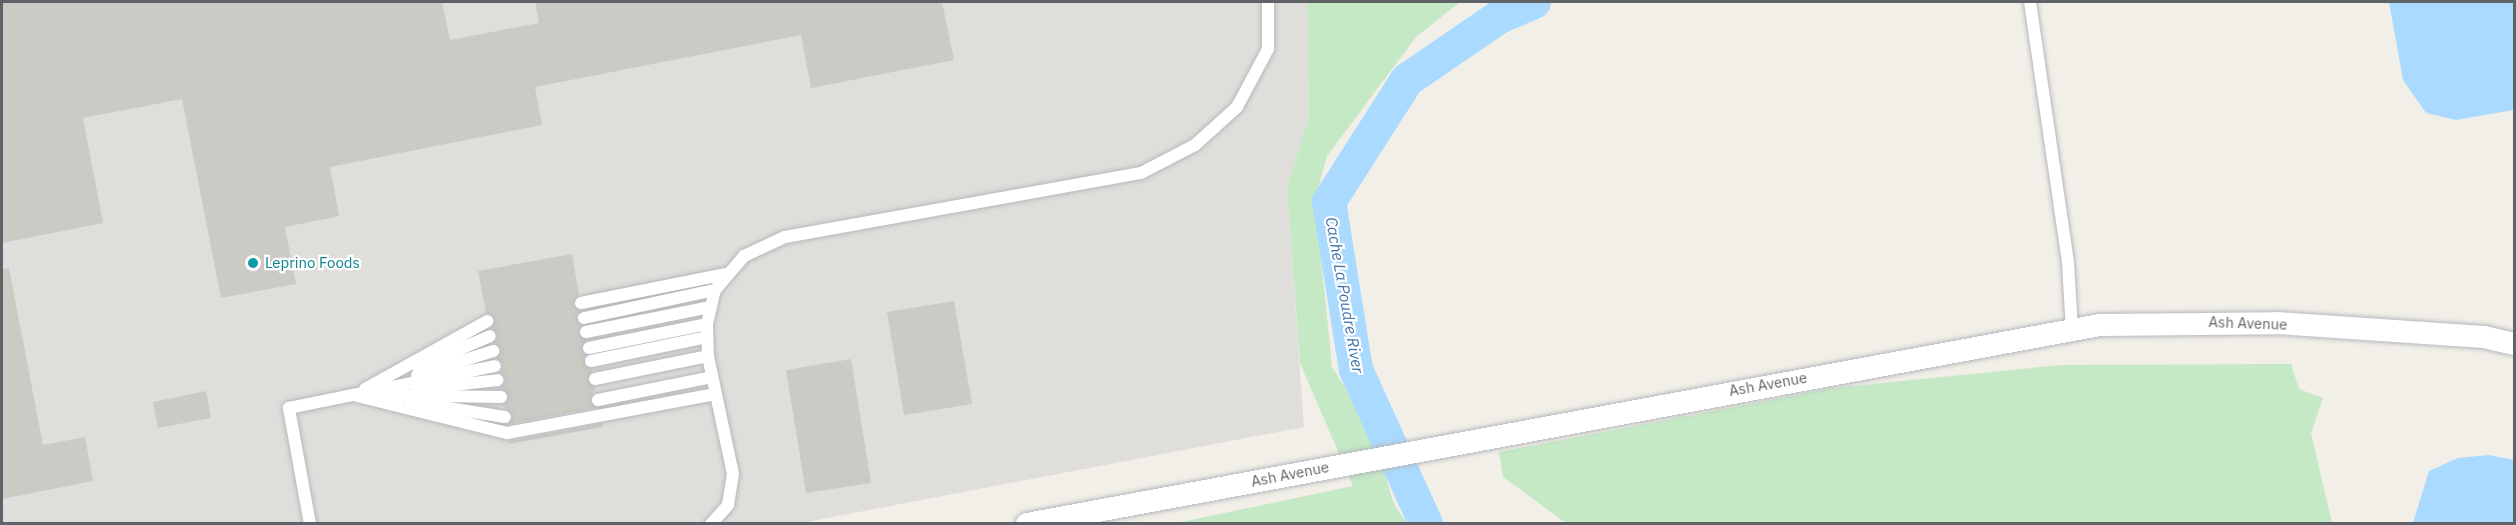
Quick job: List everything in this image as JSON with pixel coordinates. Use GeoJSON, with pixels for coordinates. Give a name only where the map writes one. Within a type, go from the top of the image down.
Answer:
{"type":"FeatureCollection","features":[{"type":"Feature","properties":{"kind":"street","name":"Ash Avenue"},"geometry":{"type":"LineString","coordinates":[[1027,524],[1490,436],[2072,330],[2202,322],[2277,323],[2484,338],[2514,344]]}},
{"type":"Feature","properties":{"kind":"lane"},"geometry":{"type":"LineString","coordinates":[[711,524],[728,506],[733,474],[708,356],[707,324],[716,290],[726,274],[744,256],[785,237],[1141,173],[1195,145],[1237,107],[1268,49],[1268,2]]}},
{"type":"Feature","properties":{"kind":"lane"},"geometry":{"type":"LineString","coordinates":[[2030,2],[2067,263],[2072,330]]}},
{"type":"Feature","properties":{"kind":"lane"},"geometry":{"type":"LineString","coordinates":[[581,303],[726,274]]}},
{"type":"Feature","properties":{"kind":"lane"},"geometry":{"type":"LineString","coordinates":[[584,318],[716,290]]}},
{"type":"Feature","properties":{"kind":"lane"},"geometry":{"type":"LineString","coordinates":[[586,332],[710,307]]}},
{"type":"Feature","properties":{"kind":"lane"},"geometry":{"type":"LineString","coordinates":[[353,395],[487,321]]}},
{"type":"Feature","properties":{"kind":"lane"},"geometry":{"type":"LineString","coordinates":[[589,348],[707,324]]}},
{"type":"Feature","properties":{"kind":"lane"},"geometry":{"type":"LineString","coordinates":[[353,395],[490,336]]}},
{"type":"Feature","properties":{"kind":"lane"},"geometry":{"type":"LineString","coordinates":[[591,361],[707,337]]}},
{"type":"Feature","properties":{"kind":"lane"},"geometry":{"type":"LineString","coordinates":[[353,395],[493,351]]}},
{"type":"Feature","properties":{"kind":"lane"},"geometry":{"type":"LineString","coordinates":[[595,379],[708,356]]}},
{"type":"Feature","properties":{"kind":"lane"},"geometry":{"type":"LineString","coordinates":[[310,524],[289,408],[495,366]]}},
{"type":"Feature","properties":{"kind":"lane"},"geometry":{"type":"LineString","coordinates":[[598,400],[712,377]]}},
{"type":"Feature","properties":{"kind":"lane"},"geometry":{"type":"LineString","coordinates":[[353,395],[498,380]]}},
{"type":"Feature","properties":{"kind":"lane"},"geometry":{"type":"LineString","coordinates":[[353,395],[507,433],[715,394]]}},
{"type":"Feature","properties":{"kind":"lane"},"geometry":{"type":"LineString","coordinates":[[353,395],[501,397]]}},
{"type":"Feature","properties":{"kind":"lane"},"geometry":{"type":"LineString","coordinates":[[353,395],[505,417]]}},
{"type":"Feature","properties":{"kind":"shaded area"},"geometry":{"type":"Polygon","coordinates":[[[2,2],[1307,2],[1309,118],[1287,187],[1304,427],[801,523],[2,523],[2,2]]]}},
{"type":"Feature","properties":{"kind":"green space"},"geometry":{"type":"Polygon","coordinates":[[[1307,2],[1460,2],[1416,37],[1327,156],[1315,199],[1332,367],[1372,430],[1394,505],[1407,523],[1172,524],[1353,486],[1300,363],[1287,187],[1309,118],[1307,2]]]}},
{"type":"Feature","properties":{"kind":"green space"},"geometry":{"type":"Polygon","coordinates":[[[2291,364],[2299,389],[2323,398],[2311,433],[2332,523],[1566,523],[1503,477],[1499,452],[1833,388],[2060,365],[2291,364]]]}},
{"type":"Feature","properties":{"kind":"water"},"geometry":{"type":"Polygon","coordinates":[[[2389,2],[2514,2],[2514,110],[2456,120],[2426,113],[2403,80],[2389,2]]]}},
{"type":"Feature","properties":{"kind":"water"},"geometry":{"type":"Polygon","coordinates":[[[2489,455],[2514,460],[2514,523],[2413,523],[2429,471],[2458,458],[2489,455]]]}},
{"type":"Feature","properties":{"kind":"building","name":"Leprino Foods"},"geometry":{"type":"Polygon","coordinates":[[[2,2],[442,2],[450,40],[539,23],[535,2],[942,2],[954,60],[811,88],[801,35],[535,87],[542,125],[330,167],[339,216],[285,227],[296,284],[221,298],[182,99],[83,118],[103,223],[2,243],[2,2]]]}},
{"type":"Feature","properties":{"kind":"building"},"geometry":{"type":"Polygon","coordinates":[[[572,254],[579,295],[573,304],[580,311],[576,316],[581,326],[578,334],[587,340],[581,349],[585,355],[585,366],[593,369],[587,380],[596,387],[590,401],[596,408],[509,424],[513,415],[502,405],[508,401],[508,394],[499,388],[506,380],[500,372],[503,364],[497,358],[501,349],[494,343],[498,336],[491,328],[495,321],[486,313],[478,271],[572,254]]]}},
{"type":"Feature","properties":{"kind":"building"},"geometry":{"type":"Polygon","coordinates":[[[9,268],[43,445],[85,437],[93,481],[2,499],[2,269],[9,268]]]}},
{"type":"Feature","properties":{"kind":"building"},"geometry":{"type":"Polygon","coordinates":[[[954,301],[972,404],[904,415],[887,312],[954,301]]]}},
{"type":"Feature","properties":{"kind":"building"},"geometry":{"type":"Polygon","coordinates":[[[851,359],[871,483],[806,493],[786,370],[851,359]]]}},
{"type":"Feature","properties":{"kind":"building"},"geometry":{"type":"Polygon","coordinates":[[[206,391],[211,418],[158,428],[153,402],[206,391]]]}},
{"type":"Feature","properties":{"kind":"building"},"geometry":{"type":"Polygon","coordinates":[[[603,423],[603,427],[509,444],[509,441],[603,423]]]}},
{"type":"Feature","properties":{"kind":"waterway","name":"Cache La Poudre River"},"geometry":{"type":"LineString","coordinates":[[1426,524],[1356,370],[1329,202],[1407,80],[1499,17],[1534,2]]}},
{"type":"Feature","properties":{"kind":"place","name":"Leprino Foods"},"geometry":{"type":"Point","coordinates":[253,263]}}]}
